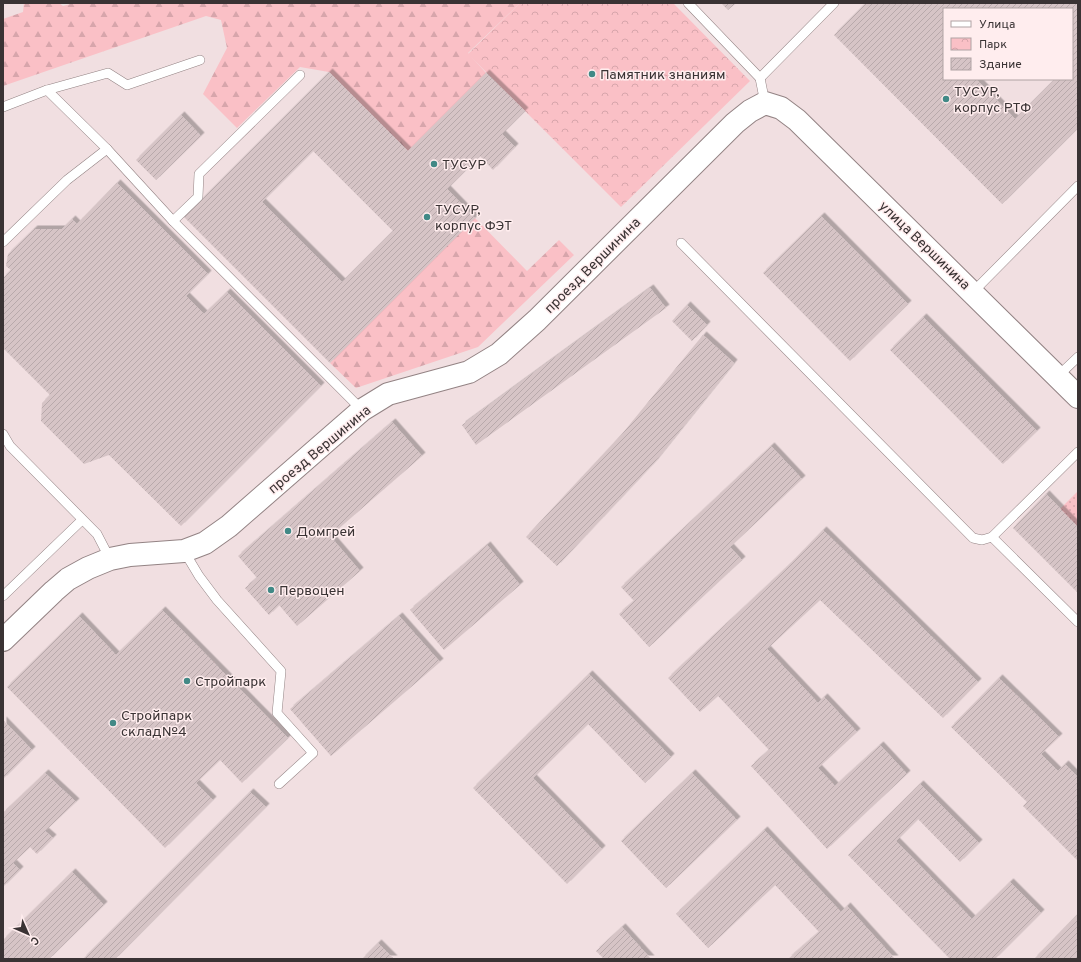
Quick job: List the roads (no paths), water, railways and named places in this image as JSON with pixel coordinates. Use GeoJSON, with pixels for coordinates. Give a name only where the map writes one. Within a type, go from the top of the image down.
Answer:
{"type":"FeatureCollection","features":[{"type":"Feature","properties":{"kind":"street","name":"улица Вершинина"},"geometry":{"type":"LineString","coordinates":[[764,103],[781,108],[797,120],[1078,397]]}},
{"type":"Feature","properties":{"kind":"street","name":"проезд Вершинина"},"geometry":{"type":"LineString","coordinates":[[3,640],[68,579],[88,568],[110,559],[130,555],[184,551],[205,543],[229,526],[362,410],[388,394],[469,372],[499,354],[537,320],[735,123],[750,111],[764,103]]}},
{"type":"Feature","properties":{"kind":"lane"},"geometry":{"type":"LineString","coordinates":[[688,3],[760,78],[764,103]]}},
{"type":"Feature","properties":{"kind":"lane"},"geometry":{"type":"LineString","coordinates":[[760,78],[834,3]]}},
{"type":"Feature","properties":{"kind":"lane"},"geometry":{"type":"LineString","coordinates":[[3,107],[47,90],[108,72],[127,85],[200,60]]}},
{"type":"Feature","properties":{"kind":"lane"},"geometry":{"type":"LineString","coordinates":[[173,221],[198,197],[199,174],[300,75]]}},
{"type":"Feature","properties":{"kind":"lane"},"geometry":{"type":"LineString","coordinates":[[47,90],[107,149],[173,221],[362,410]]}},
{"type":"Feature","properties":{"kind":"lane"},"geometry":{"type":"LineString","coordinates":[[3,242],[67,180],[107,149]]}},
{"type":"Feature","properties":{"kind":"lane"},"geometry":{"type":"LineString","coordinates":[[973,292],[1078,186]]}},
{"type":"Feature","properties":{"kind":"lane"},"geometry":{"type":"LineString","coordinates":[[681,242],[969,534],[977,540],[992,537],[1078,452]]}},
{"type":"Feature","properties":{"kind":"lane"},"geometry":{"type":"LineString","coordinates":[[1058,376],[1078,357]]}},
{"type":"Feature","properties":{"kind":"lane"},"geometry":{"type":"LineString","coordinates":[[3,434],[10,446],[97,534],[110,559]]}},
{"type":"Feature","properties":{"kind":"lane"},"geometry":{"type":"LineString","coordinates":[[3,596],[82,520]]}},
{"type":"Feature","properties":{"kind":"lane"},"geometry":{"type":"LineString","coordinates":[[992,537],[1078,622]]}},
{"type":"Feature","properties":{"kind":"lane"},"geometry":{"type":"LineString","coordinates":[[184,551],[199,576],[217,600],[281,671],[277,713],[313,753],[279,784]]}},
{"type":"Feature","properties":{"kind":"place","name":"Памятник знаниям"},"geometry":{"type":"Point","coordinates":[592,74]}},
{"type":"Feature","properties":{"kind":"place","name":"ТУСУР, корпус РТФ"},"geometry":{"type":"Point","coordinates":[946,99]}},
{"type":"Feature","properties":{"kind":"place","name":"ТУСУР"},"geometry":{"type":"Point","coordinates":[434,164]}},
{"type":"Feature","properties":{"kind":"place","name":"ТУСУР, корпус ФЭТ"},"geometry":{"type":"Point","coordinates":[427,217]}},
{"type":"Feature","properties":{"kind":"place","name":"Домгрей"},"geometry":{"type":"Point","coordinates":[288,531]}},
{"type":"Feature","properties":{"kind":"place","name":"Первоцен"},"geometry":{"type":"Point","coordinates":[271,590]}},
{"type":"Feature","properties":{"kind":"place","name":"Стройпарк"},"geometry":{"type":"Point","coordinates":[187,681]}},
{"type":"Feature","properties":{"kind":"place","name":"Стройпарк склад№4"},"geometry":{"type":"Point","coordinates":[113,723]}}]}
